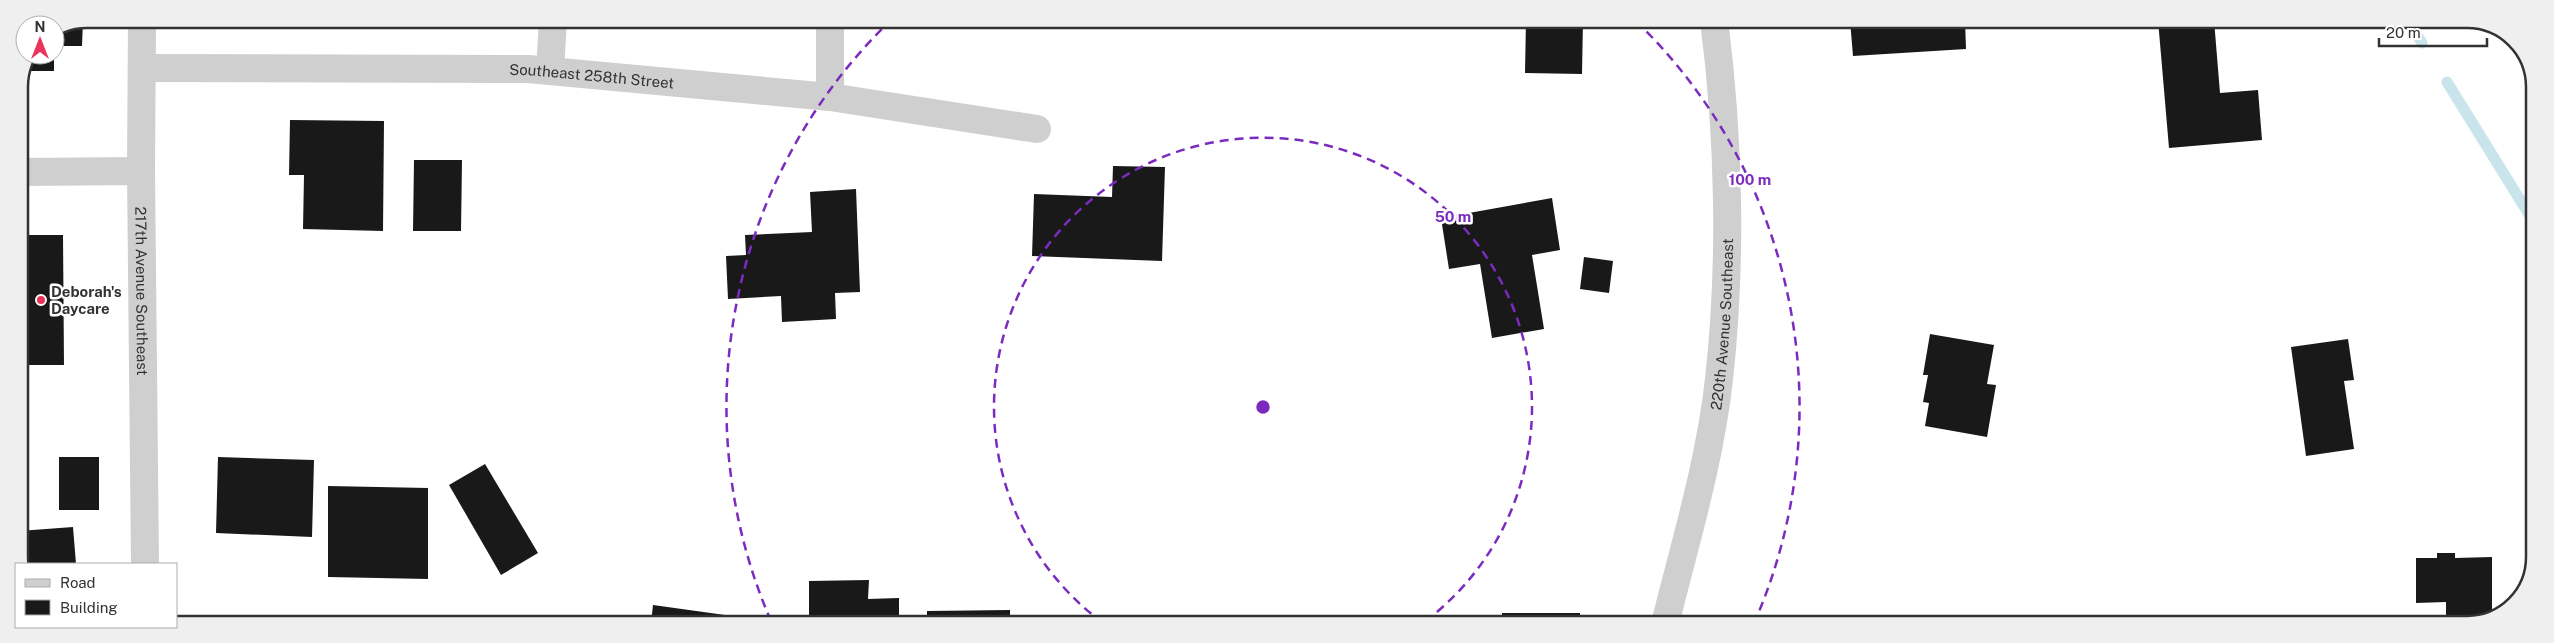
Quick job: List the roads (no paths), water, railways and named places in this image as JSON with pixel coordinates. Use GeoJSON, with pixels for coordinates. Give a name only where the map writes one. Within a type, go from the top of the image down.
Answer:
{"type":"FeatureCollection","features":[{"type":"Feature","properties":{"kind":"street","name":"217th Avenue Southeast"},"geometry":{"type":"LineString","coordinates":[[142,27],[141,171],[145,563]]}},
{"type":"Feature","properties":{"kind":"street"},"geometry":{"type":"LineString","coordinates":[[550,71],[553,27]]}},
{"type":"Feature","properties":{"kind":"street"},"geometry":{"type":"LineString","coordinates":[[830,27],[830,97]]}},
{"type":"Feature","properties":{"kind":"street","name":"220th Avenue Southeast"},"geometry":{"type":"LineString","coordinates":[[1667,616],[1702,475],[1719,380],[1726,256],[1720,70],[1715,27]]}},
{"type":"Feature","properties":{"kind":"street","name":"Southeast 258th Street"},"geometry":{"type":"LineString","coordinates":[[142,68],[528,69],[830,97],[1037,128]]}},
{"type":"Feature","properties":{"kind":"street"},"geometry":{"type":"LineString","coordinates":[[28,172],[141,171]]}},
{"type":"Feature","properties":{"kind":"waterway"},"geometry":{"type":"LineString","coordinates":[[2412,27],[2422,43]]}},
{"type":"Feature","properties":{"kind":"waterway"},"geometry":{"type":"LineString","coordinates":[[2447,82],[2526,209]]}},
{"type":"Feature","properties":{"kind":"place","name":"Deborah's Daycare"},"geometry":{"type":"Point","coordinates":[41,300]}}]}
